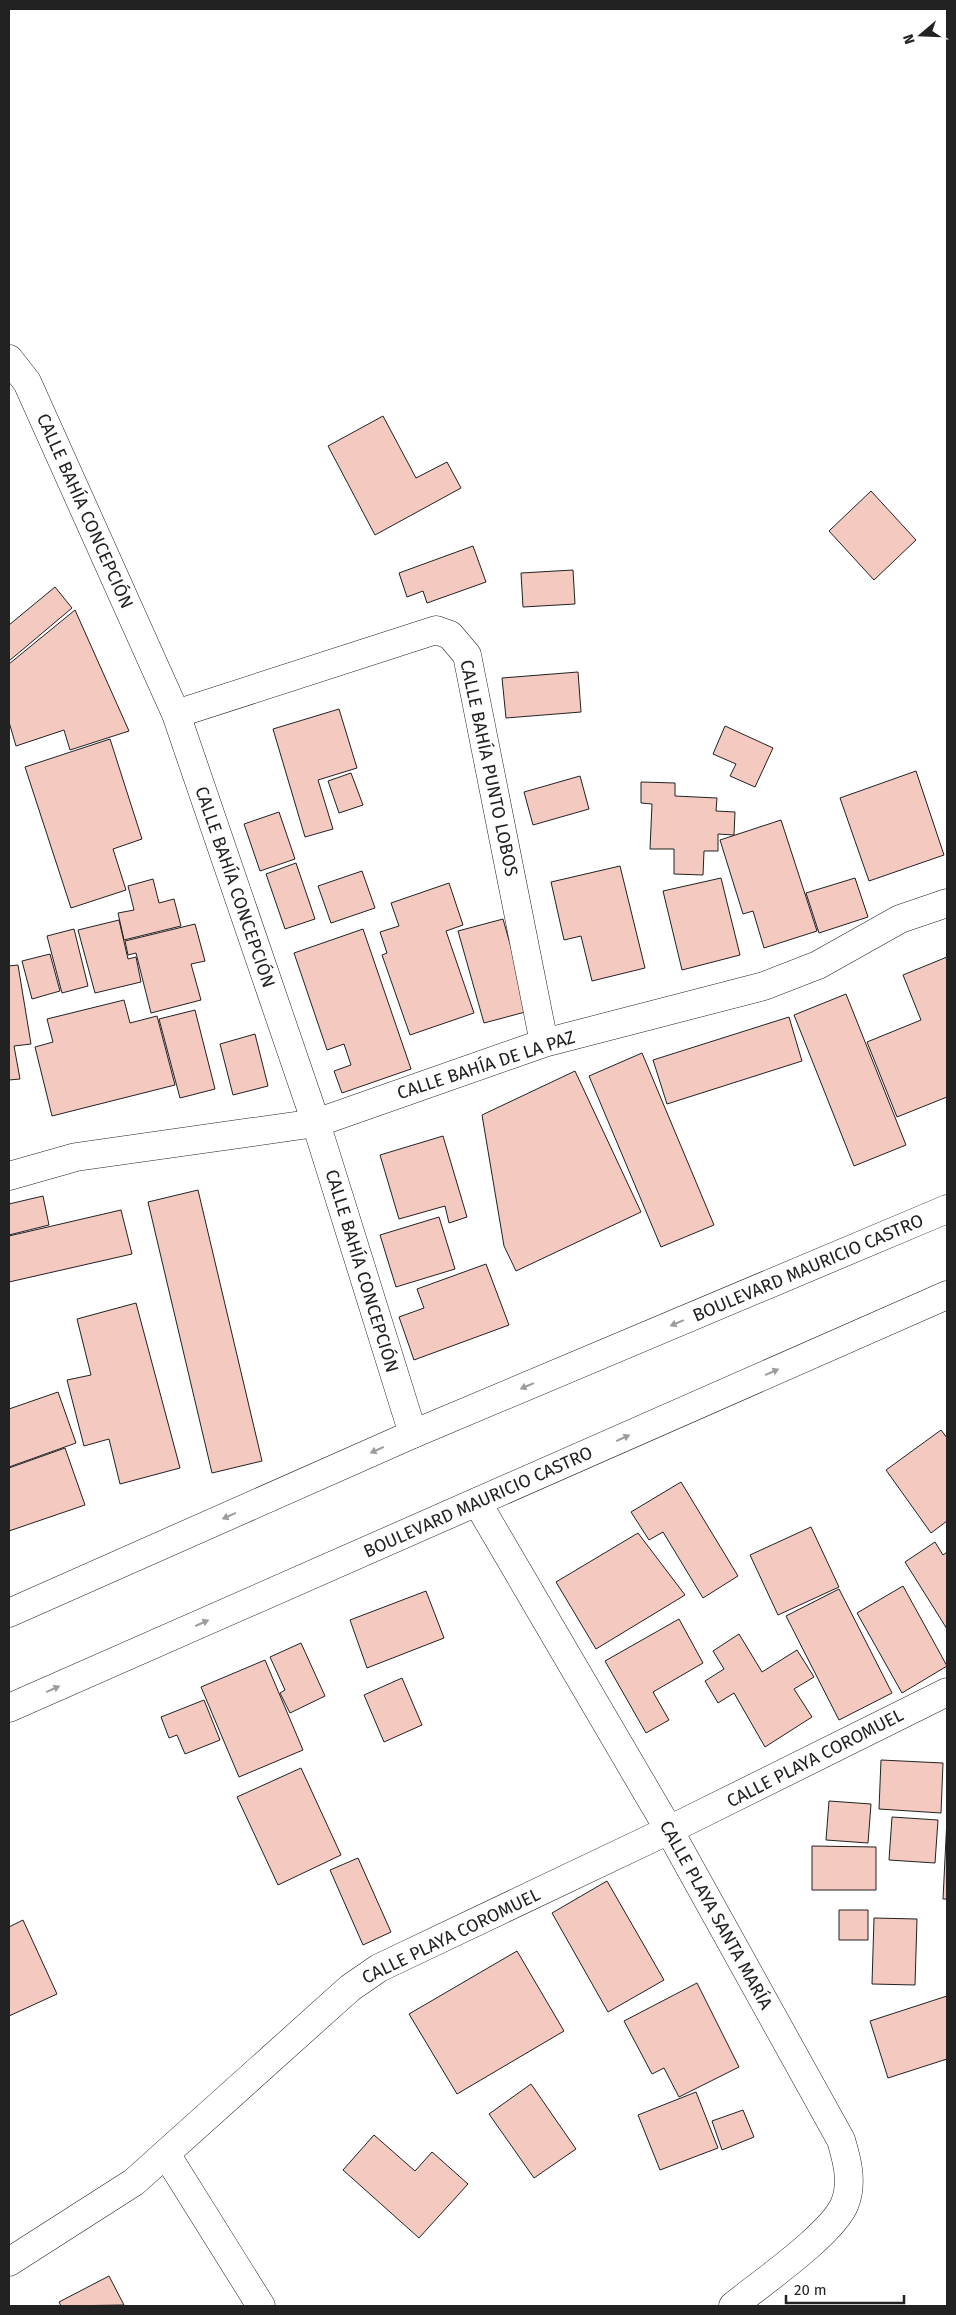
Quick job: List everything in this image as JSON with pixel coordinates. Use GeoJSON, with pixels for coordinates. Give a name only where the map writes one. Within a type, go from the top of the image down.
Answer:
{"type":"FeatureCollection","features":[{"type":"Feature","properties":{"kind":"street","name":"CALLE BAHÍA CONCEPCIÓN"},"geometry":{"type":"LineString","coordinates":[[9,359],[27,382],[176,714],[316,1123],[414,1434]]}},
{"type":"Feature","properties":{"kind":"street","name":"CALLE BAHÍA PUNTO LOBOS"},"geometry":{"type":"LineString","coordinates":[[176,714],[436,630],[450,635],[467,655],[544,1043]]}},
{"type":"Feature","properties":{"kind":"street","name":"CALLE BAHÍA DE LA PAZ"},"geometry":{"type":"LineString","coordinates":[[9,1176],[76,1157],[316,1123],[544,1043],[764,986],[818,965],[900,920],[947,903]]}},
{"type":"Feature","properties":{"kind":"street","name":"BOULEVARD MAURICIO CASTRO"},"geometry":{"type":"LineString","coordinates":[[9,1613],[414,1434],[947,1209]]}},
{"type":"Feature","properties":{"kind":"street","name":"BOULEVARD MAURICIO CASTRO"},"geometry":{"type":"LineString","coordinates":[[9,1708],[947,1295]]}},
{"type":"Feature","properties":{"kind":"street","name":"CALLE PLAYA SANTA MARÍA"},"geometry":{"type":"LineString","coordinates":[[478,1502],[669,1830],[841,2140],[850,2172],[845,2203],[831,2226],[733,2306]]}},
{"type":"Feature","properties":{"kind":"street","name":"CALLE PLAYA COROMUEL"},"geometry":{"type":"LineString","coordinates":[[9,2262],[134,2182],[350,1988],[379,1968],[669,1830],[947,1692]]}},
{"type":"Feature","properties":{"kind":"street"},"geometry":{"type":"LineString","coordinates":[[166,2154],[262,2306]]}},
{"type":"Feature","properties":{"kind":"building"},"geometry":{"type":"Polygon","coordinates":[[[383,416],[416,478],[447,462],[461,488],[375,535],[328,446],[383,416]]]}},
{"type":"Feature","properties":{"kind":"building"},"geometry":{"type":"Polygon","coordinates":[[[871,491],[916,540],[874,580],[829,531],[871,491]]]}},
{"type":"Feature","properties":{"kind":"building"},"geometry":{"type":"Polygon","coordinates":[[[473,546],[486,582],[427,603],[423,591],[407,597],[399,573],[473,546]]]}},
{"type":"Feature","properties":{"kind":"building"},"geometry":{"type":"Polygon","coordinates":[[[573,570],[575,604],[523,607],[521,573],[573,570]]]}},
{"type":"Feature","properties":{"kind":"building"},"geometry":{"type":"Polygon","coordinates":[[[55,587],[72,608],[9,661],[9,625],[55,587]]]}},
{"type":"Feature","properties":{"kind":"building"},"geometry":{"type":"Polygon","coordinates":[[[75,610],[129,731],[70,750],[64,730],[16,746],[9,722],[9,664],[75,610]]]}},
{"type":"Feature","properties":{"kind":"building"},"geometry":{"type":"Polygon","coordinates":[[[578,672],[581,712],[506,718],[502,678],[578,672]]]}},
{"type":"Feature","properties":{"kind":"building"},"geometry":{"type":"Polygon","coordinates":[[[339,709],[357,768],[318,780],[333,829],[305,837],[273,729],[339,709]]]}},
{"type":"Feature","properties":{"kind":"building"},"geometry":{"type":"Polygon","coordinates":[[[725,726],[773,748],[755,787],[730,776],[736,764],[713,754],[725,726]]]}},
{"type":"Feature","properties":{"kind":"building"},"geometry":{"type":"Polygon","coordinates":[[[110,739],[142,839],[113,849],[126,890],[71,908],[25,767],[110,739]]]}},
{"type":"Feature","properties":{"kind":"building"},"geometry":{"type":"Polygon","coordinates":[[[916,771],[944,855],[869,881],[840,798],[916,771]]]}},
{"type":"Feature","properties":{"kind":"building"},"geometry":{"type":"Polygon","coordinates":[[[351,773],[363,805],[339,813],[328,781],[351,773]]]}},
{"type":"Feature","properties":{"kind":"building"},"geometry":{"type":"Polygon","coordinates":[[[580,776],[589,809],[533,825],[524,792],[580,776]]]}},
{"type":"Feature","properties":{"kind":"building"},"geometry":{"type":"Polygon","coordinates":[[[641,782],[675,783],[675,796],[717,798],[716,811],[735,812],[734,835],[718,834],[718,851],[704,851],[703,875],[674,874],[674,849],[650,849],[652,804],[641,803],[641,782]]]}},
{"type":"Feature","properties":{"kind":"building"},"geometry":{"type":"Polygon","coordinates":[[[279,812],[295,859],[260,871],[244,824],[279,812]]]}},
{"type":"Feature","properties":{"kind":"building"},"geometry":{"type":"Polygon","coordinates":[[[781,820],[817,931],[764,948],[753,911],[743,914],[720,840],[781,820]]]}},
{"type":"Feature","properties":{"kind":"building"},"geometry":{"type":"Polygon","coordinates":[[[296,863],[315,919],[285,929],[266,874],[296,863]]]}},
{"type":"Feature","properties":{"kind":"building"},"geometry":{"type":"Polygon","coordinates":[[[620,866],[645,968],[592,981],[581,936],[564,940],[551,882],[620,866]]]}},
{"type":"Feature","properties":{"kind":"building"},"geometry":{"type":"Polygon","coordinates":[[[362,871],[375,908],[331,923],[318,886],[362,871]]]}},
{"type":"Feature","properties":{"kind":"building"},"geometry":{"type":"Polygon","coordinates":[[[721,878],[740,955],[682,970],[663,891],[721,878]]]}},
{"type":"Feature","properties":{"kind":"building"},"geometry":{"type":"Polygon","coordinates":[[[855,878],[868,917],[819,933],[806,893],[855,878]]]}},
{"type":"Feature","properties":{"kind":"building"},"geometry":{"type":"Polygon","coordinates":[[[153,879],[159,903],[174,899],[181,926],[124,940],[118,913],[134,910],[128,886],[153,879]]]}},
{"type":"Feature","properties":{"kind":"building"},"geometry":{"type":"Polygon","coordinates":[[[449,883],[463,925],[446,931],[474,1013],[410,1035],[382,955],[387,953],[380,932],[399,926],[391,903],[449,883]]]}},
{"type":"Feature","properties":{"kind":"building"},"geometry":{"type":"Polygon","coordinates":[[[503,919],[529,1011],[484,1023],[458,931],[503,919]]]}},
{"type":"Feature","properties":{"kind":"building"},"geometry":{"type":"Polygon","coordinates":[[[119,920],[128,959],[136,957],[141,982],[95,993],[78,930],[119,920]]]}},
{"type":"Feature","properties":{"kind":"building"},"geometry":{"type":"Polygon","coordinates":[[[195,924],[205,961],[191,964],[201,1000],[151,1013],[136,953],[128,955],[125,941],[195,924]]]}},
{"type":"Feature","properties":{"kind":"building"},"geometry":{"type":"Polygon","coordinates":[[[74,929],[88,986],[62,993],[47,936],[74,929]]]}},
{"type":"Feature","properties":{"kind":"building"},"geometry":{"type":"Polygon","coordinates":[[[363,929],[411,1069],[342,1093],[334,1071],[351,1065],[344,1044],[327,1050],[294,953],[363,929]]]}},
{"type":"Feature","properties":{"kind":"building"},"geometry":{"type":"Polygon","coordinates":[[[50,954],[60,991],[32,999],[22,961],[50,954]]]}},
{"type":"Feature","properties":{"kind":"building"},"geometry":{"type":"Polygon","coordinates":[[[947,957],[947,1097],[897,1117],[867,1042],[921,1020],[903,975],[947,957]]]}},
{"type":"Feature","properties":{"kind":"building"},"geometry":{"type":"Polygon","coordinates":[[[18,965],[31,1044],[14,1046],[20,1079],[9,1080],[9,966],[18,965]]]}},
{"type":"Feature","properties":{"kind":"building"},"geometry":{"type":"Polygon","coordinates":[[[846,994],[906,1145],[854,1166],[794,1015],[846,994]]]}},
{"type":"Feature","properties":{"kind":"building"},"geometry":{"type":"Polygon","coordinates":[[[124,1000],[130,1023],[157,1016],[175,1085],[52,1116],[35,1047],[53,1042],[47,1019],[124,1000]]]}},
{"type":"Feature","properties":{"kind":"building"},"geometry":{"type":"Polygon","coordinates":[[[195,1010],[215,1089],[180,1098],[159,1019],[195,1010]]]}},
{"type":"Feature","properties":{"kind":"building"},"geometry":{"type":"Polygon","coordinates":[[[789,1017],[802,1061],[667,1104],[653,1060],[789,1017]]]}},
{"type":"Feature","properties":{"kind":"building"},"geometry":{"type":"Polygon","coordinates":[[[255,1034],[268,1086],[233,1095],[220,1044],[255,1034]]]}},
{"type":"Feature","properties":{"kind":"building"},"geometry":{"type":"Polygon","coordinates":[[[642,1053],[714,1225],[661,1247],[589,1076],[642,1053]]]}},
{"type":"Feature","properties":{"kind":"building"},"geometry":{"type":"Polygon","coordinates":[[[575,1071],[641,1212],[516,1271],[504,1246],[482,1115],[575,1071]]]}},
{"type":"Feature","properties":{"kind":"building"},"geometry":{"type":"Polygon","coordinates":[[[443,1136],[467,1217],[449,1223],[445,1206],[399,1219],[380,1155],[443,1136]]]}},
{"type":"Feature","properties":{"kind":"building"},"geometry":{"type":"Polygon","coordinates":[[[198,1190],[262,1461],[212,1473],[148,1202],[198,1190]]]}},
{"type":"Feature","properties":{"kind":"building"},"geometry":{"type":"Polygon","coordinates":[[[43,1196],[49,1225],[9,1235],[9,1204],[43,1196]]]}},
{"type":"Feature","properties":{"kind":"building"},"geometry":{"type":"Polygon","coordinates":[[[121,1210],[132,1254],[9,1282],[9,1236],[121,1210]]]}},
{"type":"Feature","properties":{"kind":"building"},"geometry":{"type":"Polygon","coordinates":[[[439,1217],[455,1269],[396,1287],[380,1235],[439,1217]]]}},
{"type":"Feature","properties":{"kind":"building"},"geometry":{"type":"Polygon","coordinates":[[[486,1264],[509,1325],[414,1360],[399,1317],[424,1308],[417,1289],[486,1264]]]}},
{"type":"Feature","properties":{"kind":"building"},"geometry":{"type":"Polygon","coordinates":[[[136,1303],[180,1468],[120,1484],[109,1439],[84,1446],[67,1380],[91,1375],[77,1319],[136,1303]]]}},
{"type":"Feature","properties":{"kind":"building"},"geometry":{"type":"Polygon","coordinates":[[[58,1392],[76,1443],[9,1467],[9,1409],[58,1392]]]}},
{"type":"Feature","properties":{"kind":"building"},"geometry":{"type":"Polygon","coordinates":[[[941,1430],[947,1438],[947,1521],[931,1533],[886,1470],[941,1430]]]}},
{"type":"Feature","properties":{"kind":"building"},"geometry":{"type":"Polygon","coordinates":[[[65,1448],[85,1505],[9,1531],[9,1468],[65,1448]]]}},
{"type":"Feature","properties":{"kind":"building"},"geometry":{"type":"Polygon","coordinates":[[[681,1482],[738,1576],[703,1598],[663,1532],[649,1540],[631,1512],[681,1482]]]}},
{"type":"Feature","properties":{"kind":"building"},"geometry":{"type":"Polygon","coordinates":[[[811,1527],[839,1587],[778,1615],[750,1555],[811,1527]]]}},
{"type":"Feature","properties":{"kind":"building"},"geometry":{"type":"Polygon","coordinates":[[[638,1533],[685,1595],[596,1649],[556,1582],[638,1533]]]}},
{"type":"Feature","properties":{"kind":"building"},"geometry":{"type":"Polygon","coordinates":[[[935,1542],[943,1555],[947,1552],[947,1629],[905,1562],[935,1542]]]}},
{"type":"Feature","properties":{"kind":"building"},"geometry":{"type":"Polygon","coordinates":[[[903,1586],[947,1666],[902,1693],[857,1613],[903,1586]]]}},
{"type":"Feature","properties":{"kind":"building"},"geometry":{"type":"Polygon","coordinates":[[[839,1589],[892,1693],[839,1720],[786,1616],[839,1589]]]}},
{"type":"Feature","properties":{"kind":"building"},"geometry":{"type":"Polygon","coordinates":[[[426,1591],[444,1638],[367,1668],[350,1620],[426,1591]]]}},
{"type":"Feature","properties":{"kind":"building"},"geometry":{"type":"Polygon","coordinates":[[[679,1619],[703,1663],[653,1692],[669,1720],[646,1733],[605,1661],[679,1619]]]}},
{"type":"Feature","properties":{"kind":"building"},"geometry":{"type":"Polygon","coordinates":[[[739,1634],[762,1672],[797,1650],[814,1677],[794,1689],[812,1717],[765,1747],[734,1693],[718,1703],[705,1681],[724,1669],[713,1651],[739,1634]]]}},
{"type":"Feature","properties":{"kind":"building"},"geometry":{"type":"Polygon","coordinates":[[[301,1643],[325,1696],[290,1713],[280,1693],[285,1690],[270,1657],[301,1643]]]}},
{"type":"Feature","properties":{"kind":"building"},"geometry":{"type":"Polygon","coordinates":[[[265,1660],[303,1750],[239,1777],[201,1687],[265,1660]]]}},
{"type":"Feature","properties":{"kind":"building"},"geometry":{"type":"Polygon","coordinates":[[[402,1678],[422,1725],[384,1742],[364,1695],[402,1678]]]}},
{"type":"Feature","properties":{"kind":"building"},"geometry":{"type":"Polygon","coordinates":[[[204,1700],[220,1740],[185,1754],[177,1735],[169,1738],[161,1717],[204,1700]]]}},
{"type":"Feature","properties":{"kind":"building"},"geometry":{"type":"Polygon","coordinates":[[[881,1760],[943,1763],[941,1813],[879,1809],[881,1760]]]}},
{"type":"Feature","properties":{"kind":"building"},"geometry":{"type":"Polygon","coordinates":[[[301,1768],[341,1855],[278,1885],[237,1797],[301,1768]]]}},
{"type":"Feature","properties":{"kind":"building"},"geometry":{"type":"Polygon","coordinates":[[[829,1801],[871,1804],[868,1843],[826,1840],[829,1801]]]}},
{"type":"Feature","properties":{"kind":"building"},"geometry":{"type":"Polygon","coordinates":[[[892,1817],[938,1820],[935,1863],[889,1860],[892,1817]]]}},
{"type":"Feature","properties":{"kind":"building"},"geometry":{"type":"Polygon","coordinates":[[[947,1818],[947,1899],[943,1899],[947,1818]]]}},
{"type":"Feature","properties":{"kind":"building"},"geometry":{"type":"Polygon","coordinates":[[[812,1846],[876,1847],[876,1890],[812,1890],[812,1846]]]}},
{"type":"Feature","properties":{"kind":"building"},"geometry":{"type":"Polygon","coordinates":[[[358,1858],[391,1932],[363,1945],[330,1870],[358,1858]]]}},
{"type":"Feature","properties":{"kind":"building"},"geometry":{"type":"Polygon","coordinates":[[[607,1881],[664,1980],[608,2012],[552,1913],[607,1881]]]}},
{"type":"Feature","properties":{"kind":"building"},"geometry":{"type":"Polygon","coordinates":[[[839,1910],[868,1910],[868,1940],[839,1940],[839,1910]]]}},
{"type":"Feature","properties":{"kind":"building"},"geometry":{"type":"Polygon","coordinates":[[[874,1918],[917,1919],[915,1985],[872,1984],[874,1918]]]}},
{"type":"Feature","properties":{"kind":"building"},"geometry":{"type":"Polygon","coordinates":[[[23,1920],[57,1994],[9,2016],[9,1927],[23,1920]]]}},
{"type":"Feature","properties":{"kind":"building"},"geometry":{"type":"Polygon","coordinates":[[[517,1951],[564,2031],[457,2094],[409,2014],[517,1951]]]}},
{"type":"Feature","properties":{"kind":"building"},"geometry":{"type":"Polygon","coordinates":[[[697,1983],[739,2067],[679,2097],[664,2068],[652,2074],[624,2021],[697,1983]]]}},
{"type":"Feature","properties":{"kind":"building"},"geometry":{"type":"Polygon","coordinates":[[[947,1996],[947,2059],[888,2078],[870,2021],[947,1996]]]}},
{"type":"Feature","properties":{"kind":"building"},"geometry":{"type":"Polygon","coordinates":[[[531,2084],[576,2149],[534,2178],[489,2114],[531,2084]]]}},
{"type":"Feature","properties":{"kind":"building"},"geometry":{"type":"Polygon","coordinates":[[[696,2092],[718,2148],[660,2170],[638,2115],[696,2092]]]}},
{"type":"Feature","properties":{"kind":"building"},"geometry":{"type":"Polygon","coordinates":[[[743,2110],[754,2137],[722,2150],[712,2121],[743,2110]]]}},
{"type":"Feature","properties":{"kind":"building"},"geometry":{"type":"Polygon","coordinates":[[[374,2135],[415,2171],[432,2152],[468,2184],[419,2238],[343,2170],[374,2135]]]}},
{"type":"Feature","properties":{"kind":"building"},"geometry":{"type":"Polygon","coordinates":[[[109,2276],[124,2305],[61,2306],[59,2302],[109,2276]]]}}]}
